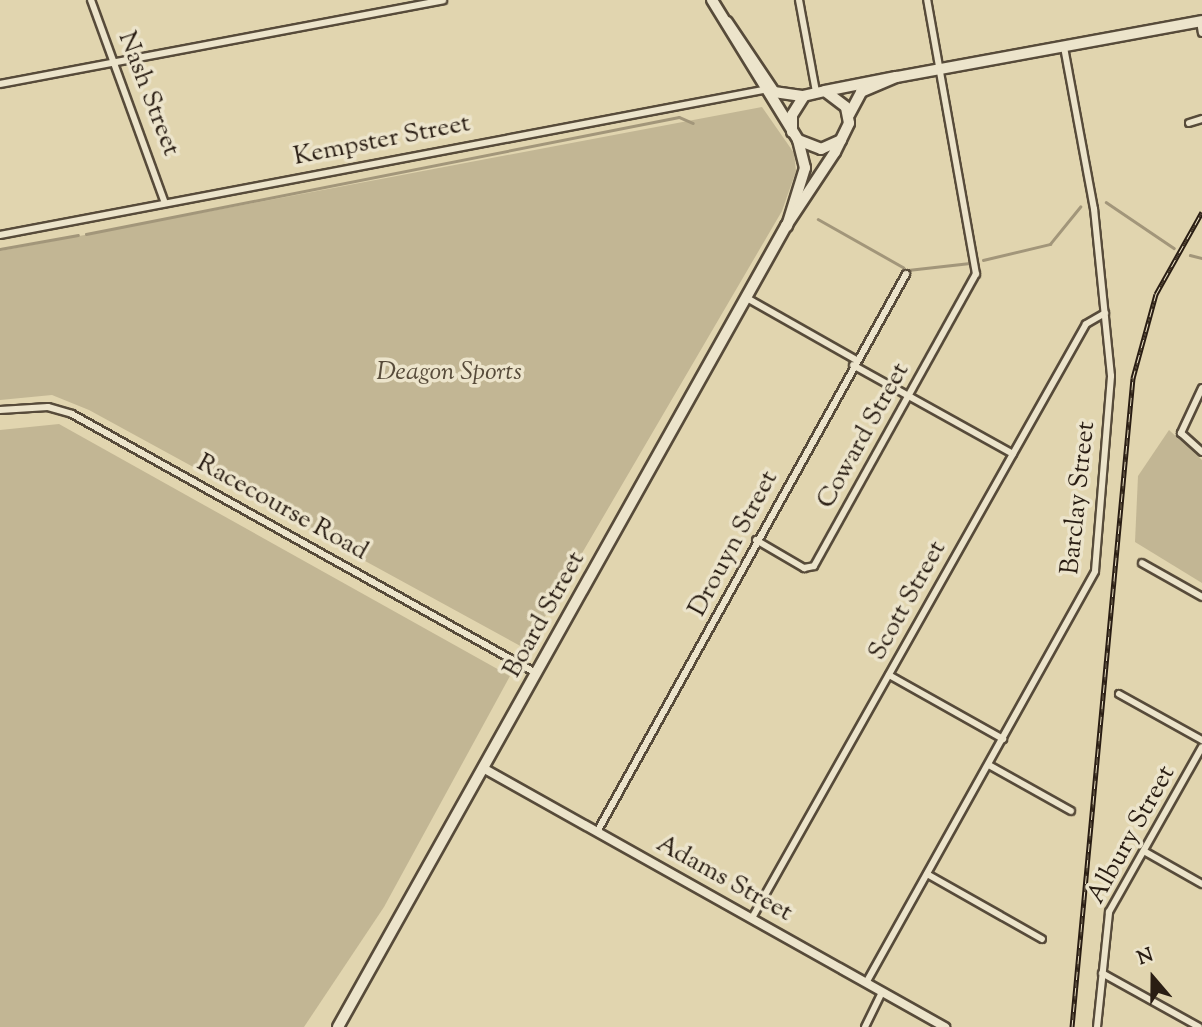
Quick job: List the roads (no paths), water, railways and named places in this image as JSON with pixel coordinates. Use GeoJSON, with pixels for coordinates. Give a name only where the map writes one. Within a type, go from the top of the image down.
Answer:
{"type":"FeatureCollection","features":[{"type":"Feature","properties":{"kind":"main road"},"geometry":{"type":"LineString","coordinates":[[712,0],[795,136],[821,149],[841,140],[848,115],[861,92],[897,78]]}},
{"type":"Feature","properties":{"kind":"main road"},"geometry":{"type":"LineString","coordinates":[[767,89],[804,96],[1201,20]]}},
{"type":"Feature","properties":{"kind":"main road"},"geometry":{"type":"LineString","coordinates":[[821,92],[840,100],[848,115]]}},
{"type":"Feature","properties":{"kind":"main road"},"geometry":{"type":"LineString","coordinates":[[795,136],[792,114],[804,96]]}},
{"type":"Feature","properties":{"kind":"main road","name":"Board Street"},"geometry":{"type":"LineString","coordinates":[[786,226],[805,168],[795,136]]}},
{"type":"Feature","properties":{"kind":"main road","name":"Board Street"},"geometry":{"type":"LineString","coordinates":[[339,1026],[786,226],[841,140]]}},
{"type":"Feature","properties":{"kind":"street","name":"Nash Street"},"geometry":{"type":"LineString","coordinates":[[91,0],[165,203]]}},
{"type":"Feature","properties":{"kind":"street"},"geometry":{"type":"LineString","coordinates":[[0,84],[443,0]]}},
{"type":"Feature","properties":{"kind":"street"},"geometry":{"type":"LineString","coordinates":[[799,0],[821,92]]}},
{"type":"Feature","properties":{"kind":"street"},"geometry":{"type":"LineString","coordinates":[[927,0],[941,69]]}},
{"type":"Feature","properties":{"kind":"street"},"geometry":{"type":"LineString","coordinates":[[1201,20],[1202,33]]}},
{"type":"Feature","properties":{"kind":"street","name":"Barclay Street"},"geometry":{"type":"LineString","coordinates":[[866,983],[1095,571],[1111,376],[1094,209],[1064,47]]}},
{"type":"Feature","properties":{"kind":"street","name":"Coward Street"},"geometry":{"type":"LineString","coordinates":[[755,540],[804,568],[814,566],[909,396],[977,266],[941,69]]}},
{"type":"Feature","properties":{"kind":"street","name":"Kempster Street"},"geometry":{"type":"LineString","coordinates":[[0,235],[767,89]]}},
{"type":"Feature","properties":{"kind":"street"},"geometry":{"type":"LineString","coordinates":[[1189,123],[1202,119]]}},
{"type":"Feature","properties":{"kind":"street","name":"Drouyn Street"},"geometry":{"type":"LineString","coordinates":[[597,832],[755,540],[906,274]]}},
{"type":"Feature","properties":{"kind":"street"},"geometry":{"type":"LineString","coordinates":[[747,298],[909,396],[1013,454]]}},
{"type":"Feature","properties":{"kind":"street","name":"Scott Street"},"geometry":{"type":"LineString","coordinates":[[752,918],[1089,318],[1105,313]]}},
{"type":"Feature","properties":{"kind":"street"},"geometry":{"type":"LineString","coordinates":[[1202,388],[1181,433],[1202,452]]}},
{"type":"Feature","properties":{"kind":"street","name":"Racecourse Road"},"geometry":{"type":"LineString","coordinates":[[0,410],[48,407],[72,414],[536,673]]}},
{"type":"Feature","properties":{"kind":"street"},"geometry":{"type":"LineString","coordinates":[[1142,563],[1202,597]]}},
{"type":"Feature","properties":{"kind":"street"},"geometry":{"type":"LineString","coordinates":[[889,675],[1003,739]]}},
{"type":"Feature","properties":{"kind":"street"},"geometry":{"type":"LineString","coordinates":[[1119,694],[1202,740]]}},
{"type":"Feature","properties":{"kind":"street","name":"Albury Street"},"geometry":{"type":"LineString","coordinates":[[1097,1027],[1109,912],[1202,747]]}},
{"type":"Feature","properties":{"kind":"street"},"geometry":{"type":"LineString","coordinates":[[989,765],[1071,811]]}},
{"type":"Feature","properties":{"kind":"street","name":"Adams Street"},"geometry":{"type":"LineString","coordinates":[[483,768],[945,1027]]}},
{"type":"Feature","properties":{"kind":"street"},"geometry":{"type":"LineString","coordinates":[[1144,851],[1202,884]]}},
{"type":"Feature","properties":{"kind":"street"},"geometry":{"type":"LineString","coordinates":[[927,874],[1042,939]]}},
{"type":"Feature","properties":{"kind":"street"},"geometry":{"type":"LineString","coordinates":[[1102,973],[1199,1027]]}},
{"type":"Feature","properties":{"kind":"street"},"geometry":{"type":"LineString","coordinates":[[865,1027],[882,992]]}},
{"type":"Feature","properties":{"kind":"waterway"},"geometry":{"type":"LineString","coordinates":[[86,234],[679,117],[693,123]]}},
{"type":"Feature","properties":{"kind":"waterway"},"geometry":{"type":"LineString","coordinates":[[1106,202],[1174,248]]}},
{"type":"Feature","properties":{"kind":"waterway"},"geometry":{"type":"LineString","coordinates":[[983,260],[1050,244],[1080,207]]}},
{"type":"Feature","properties":{"kind":"waterway"},"geometry":{"type":"LineString","coordinates":[[818,219],[903,267]]}},
{"type":"Feature","properties":{"kind":"waterway"},"geometry":{"type":"LineString","coordinates":[[0,249],[78,235]]}},
{"type":"Feature","properties":{"kind":"waterway"},"geometry":{"type":"LineString","coordinates":[[1190,255],[1202,258]]}},
{"type":"Feature","properties":{"kind":"waterway"},"geometry":{"type":"LineString","coordinates":[[908,270],[970,263]]}},
{"type":"Feature","properties":{"kind":"railway"},"geometry":{"type":"LineString","coordinates":[[1072,1027],[1133,378],[1156,294],[1202,212]]}},
{"type":"Feature","properties":{"kind":"park label","name":"Deagon Sports"},"geometry":{"type":"Point","coordinates":[449,373]}}]}
